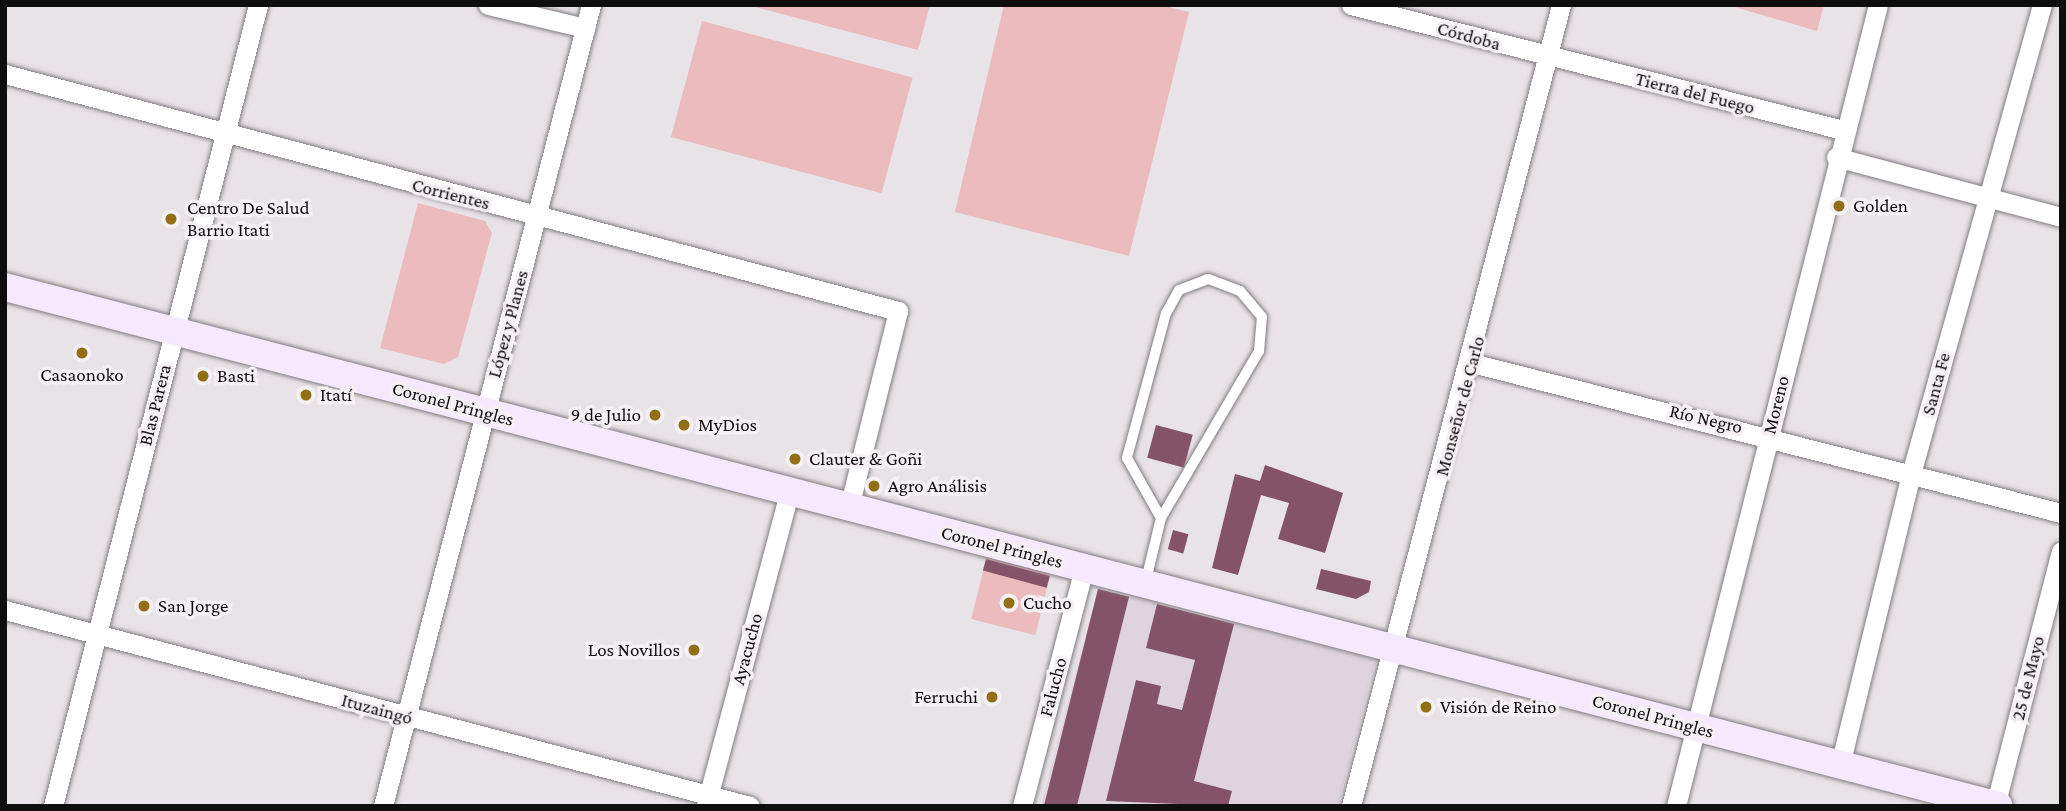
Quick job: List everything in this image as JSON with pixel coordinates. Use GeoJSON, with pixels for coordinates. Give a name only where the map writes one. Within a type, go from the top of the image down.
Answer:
{"type":"FeatureCollection","features":[{"type":"Feature","properties":{"kind":"main road","name":"Coronel Pringles"},"geometry":{"type":"LineString","coordinates":[[5,287],[1997,805]]}},
{"type":"Feature","properties":{"kind":"street","name":"Blas Parera"},"geometry":{"type":"LineString","coordinates":[[53,806],[258,5]]}},
{"type":"Feature","properties":{"kind":"street"},"geometry":{"type":"LineString","coordinates":[[488,5],[585,29]]}},
{"type":"Feature","properties":{"kind":"street","name":"López y Planes"},"geometry":{"type":"LineString","coordinates":[[383,806],[591,5]]}},
{"type":"Feature","properties":{"kind":"street","name":"Córdoba"},"geometry":{"type":"LineString","coordinates":[[1351,5],[1376,8],[1547,57]]}},
{"type":"Feature","properties":{"kind":"street","name":"Monseñor de Carlo"},"geometry":{"type":"LineString","coordinates":[[1352,806],[1472,363],[1561,5]]}},
{"type":"Feature","properties":{"kind":"street","name":"Moreno"},"geometry":{"type":"LineString","coordinates":[[1676,806],[1836,157],[1878,5]]}},
{"type":"Feature","properties":{"kind":"street","name":"Santa Fe"},"geometry":{"type":"LineString","coordinates":[[1840,765],[1911,474],[2042,5]]}},
{"type":"Feature","properties":{"kind":"street","name":"Tierra del Fuego"},"geometry":{"type":"LineString","coordinates":[[1547,57],[1843,130]]}},
{"type":"Feature","properties":{"kind":"street","name":"Corrientes"},"geometry":{"type":"LineString","coordinates":[[5,74],[225,135],[898,311],[849,507]]}},
{"type":"Feature","properties":{"kind":"street"},"geometry":{"type":"LineString","coordinates":[[1836,157],[2061,217]]}},
{"type":"Feature","properties":{"kind":"street","name":"Río Negro"},"geometry":{"type":"LineString","coordinates":[[1472,363],[1769,433],[2061,513]]}},
{"type":"Feature","properties":{"kind":"street","name":"Ayacucho"},"geometry":{"type":"LineString","coordinates":[[707,800],[789,492]]}},
{"type":"Feature","properties":{"kind":"street","name":"25 de Mayo"},"geometry":{"type":"LineString","coordinates":[[1997,805],[2061,551]]}},
{"type":"Feature","properties":{"kind":"street","name":"Falucho"},"geometry":{"type":"LineString","coordinates":[[1022,806],[1084,568]]}},
{"type":"Feature","properties":{"kind":"street","name":"Ituzaingó"},"geometry":{"type":"LineString","coordinates":[[5,610],[707,800],[750,806]]}},
{"type":"Feature","properties":{"kind":"lane"},"geometry":{"type":"LineString","coordinates":[[1146,584],[1161,518],[1259,351],[1262,317],[1240,291],[1208,279],[1179,290],[1166,313],[1127,458],[1161,518]]}},
{"type":"Feature","properties":{"kind":"shaded area"},"geometry":{"type":"Polygon","coordinates":[[[748,5],[930,5],[918,50],[748,5]]]}},
{"type":"Feature","properties":{"kind":"shaded area"},"geometry":{"type":"Polygon","coordinates":[[[1004,5],[1161,5],[1189,12],[1129,256],[955,212],[1004,5]]]}},
{"type":"Feature","properties":{"kind":"shaded area"},"geometry":{"type":"Polygon","coordinates":[[[1728,5],[1824,5],[1817,31],[1728,5]]]}},
{"type":"Feature","properties":{"kind":"shaded area"},"geometry":{"type":"Polygon","coordinates":[[[702,21],[913,77],[882,193],[671,137],[702,21]]]}},
{"type":"Feature","properties":{"kind":"shaded area"},"geometry":{"type":"Polygon","coordinates":[[[418,203],[485,221],[492,233],[458,357],[444,364],[380,348],[418,203]]]}},
{"type":"Feature","properties":{"kind":"shaded area","name":"Cucho"},"geometry":{"type":"Polygon","coordinates":[[[987,556],[1051,572],[1035,635],[971,619],[987,556]]]}},
{"type":"Feature","properties":{"kind":"shaded area"},"geometry":{"type":"Polygon","coordinates":[[[1098,588],[1376,659],[1338,806],[1041,806],[1098,588]]]}},
{"type":"Feature","properties":{"kind":"building"},"geometry":{"type":"Polygon","coordinates":[[[1156,425],[1193,435],[1184,468],[1147,458],[1156,425]]]}},
{"type":"Feature","properties":{"kind":"building"},"geometry":{"type":"Polygon","coordinates":[[[1265,465],[1343,493],[1325,553],[1278,539],[1289,503],[1261,495],[1238,575],[1212,568],[1235,474],[1260,481],[1265,465]]]}},
{"type":"Feature","properties":{"kind":"building"},"geometry":{"type":"Polygon","coordinates":[[[1173,530],[1188,534],[1183,553],[1168,549],[1173,530]]]}},
{"type":"Feature","properties":{"kind":"building"},"geometry":{"type":"Polygon","coordinates":[[[986,559],[1050,576],[1047,588],[983,571],[986,559]]]}},
{"type":"Feature","properties":{"kind":"building"},"geometry":{"type":"Polygon","coordinates":[[[1321,569],[1371,581],[1369,592],[1356,599],[1316,589],[1321,569]]]}},
{"type":"Feature","properties":{"kind":"building"},"geometry":{"type":"Polygon","coordinates":[[[1098,589],[1129,597],[1077,806],[1044,806],[1098,589]]]}},
{"type":"Feature","properties":{"kind":"building"},"geometry":{"type":"Polygon","coordinates":[[[1157,604],[1234,624],[1194,781],[1232,791],[1228,806],[1106,801],[1136,680],[1161,686],[1157,704],[1182,710],[1195,660],[1146,648],[1157,604]]]}},
{"type":"Feature","properties":{"kind":"place","name":"Golden"},"geometry":{"type":"Point","coordinates":[1839,206]}},
{"type":"Feature","properties":{"kind":"place","name":"Centro De Salud Barrio Itati"},"geometry":{"type":"Point","coordinates":[171,219]}},
{"type":"Feature","properties":{"kind":"place","name":"Casaonoko"},"geometry":{"type":"Point","coordinates":[82,353]}},
{"type":"Feature","properties":{"kind":"place","name":"Basti"},"geometry":{"type":"Point","coordinates":[203,376]}},
{"type":"Feature","properties":{"kind":"place","name":"Itatí"},"geometry":{"type":"Point","coordinates":[306,395]}},
{"type":"Feature","properties":{"kind":"place","name":"9 de Julio"},"geometry":{"type":"Point","coordinates":[655,415]}},
{"type":"Feature","properties":{"kind":"place","name":"MyDios"},"geometry":{"type":"Point","coordinates":[684,425]}},
{"type":"Feature","properties":{"kind":"place","name":"Clauter & Goñi"},"geometry":{"type":"Point","coordinates":[795,459]}},
{"type":"Feature","properties":{"kind":"place","name":"Agro Análisis"},"geometry":{"type":"Point","coordinates":[874,486]}},
{"type":"Feature","properties":{"kind":"place","name":"Cucho"},"geometry":{"type":"Point","coordinates":[1009,603]}},
{"type":"Feature","properties":{"kind":"place","name":"San Jorge"},"geometry":{"type":"Point","coordinates":[144,606]}},
{"type":"Feature","properties":{"kind":"place","name":"Los Novillos"},"geometry":{"type":"Point","coordinates":[694,650]}},
{"type":"Feature","properties":{"kind":"place","name":"Ferruchi"},"geometry":{"type":"Point","coordinates":[992,697]}},
{"type":"Feature","properties":{"kind":"place","name":"Visión de Reino"},"geometry":{"type":"Point","coordinates":[1426,707]}}]}
